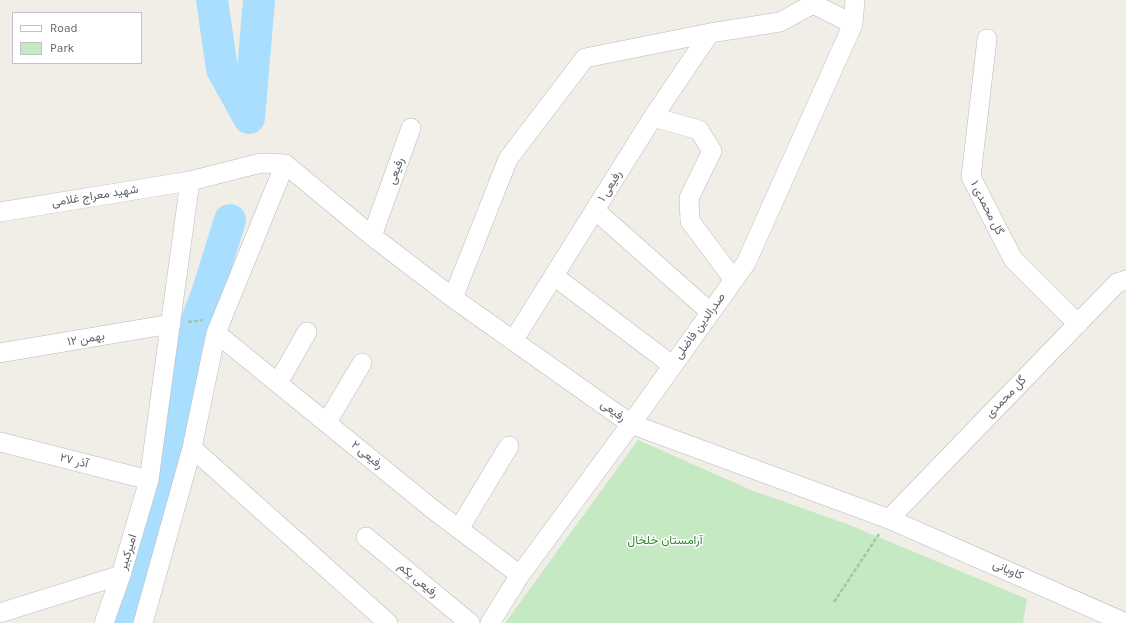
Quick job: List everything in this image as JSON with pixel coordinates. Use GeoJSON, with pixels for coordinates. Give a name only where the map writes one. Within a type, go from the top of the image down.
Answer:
{"type":"FeatureCollection","features":[{"type":"Feature","properties":{"kind":"street","name":"صدرالدین فاضلی"},"geometry":{"type":"LineString","coordinates":[[490,623],[520,575],[631,424],[746,263],[853,24],[855,0]]}},
{"type":"Feature","properties":{"kind":"street"},"geometry":{"type":"LineString","coordinates":[[453,298],[508,159],[585,58],[710,33],[780,22],[813,4],[853,24]]}},
{"type":"Feature","properties":{"kind":"street","name":"رفیعی ۱"},"geometry":{"type":"LineString","coordinates":[[513,341],[653,118],[710,33]]}},
{"type":"Feature","properties":{"kind":"street","name":"گل محمدی ۱"},"geometry":{"type":"LineString","coordinates":[[987,39],[971,177],[1013,259],[1078,324]]}},
{"type":"Feature","properties":{"kind":"street"},"geometry":{"type":"LineString","coordinates":[[653,118],[698,130],[712,151],[689,198],[690,221],[734,280]]}},
{"type":"Feature","properties":{"kind":"street","name":"رفیعی"},"geometry":{"type":"LineString","coordinates":[[372,236],[411,128]]}},
{"type":"Feature","properties":{"kind":"street","name":"شهید معراج غلامی"},"geometry":{"type":"LineString","coordinates":[[0,212],[190,181],[261,163],[285,164]]}},
{"type":"Feature","properties":{"kind":"street"},"geometry":{"type":"LineString","coordinates":[[149,622],[192,448],[219,325],[285,164]]}},
{"type":"Feature","properties":{"kind":"street","name":"رفیعی"},"geometry":{"type":"LineString","coordinates":[[285,164],[372,236],[453,298],[631,424],[889,519]]}},
{"type":"Feature","properties":{"kind":"street","name":"امیرکبیر"},"geometry":{"type":"LineString","coordinates":[[104,623],[121,575],[149,480],[172,324],[190,181]]}},
{"type":"Feature","properties":{"kind":"street"},"geometry":{"type":"LineString","coordinates":[[595,210],[710,312]]}},
{"type":"Feature","properties":{"kind":"street"},"geometry":{"type":"LineString","coordinates":[[554,276],[672,366]]}},
{"type":"Feature","properties":{"kind":"street","name":"گل محمدی"},"geometry":{"type":"LineString","coordinates":[[889,519],[1123,278]]}},
{"type":"Feature","properties":{"kind":"street","name":"۱۲ بهمن"},"geometry":{"type":"LineString","coordinates":[[0,353],[172,324]]}},
{"type":"Feature","properties":{"kind":"street","name":"رفیعی ۲"},"geometry":{"type":"LineString","coordinates":[[219,325],[278,383],[459,529],[520,575]]}},
{"type":"Feature","properties":{"kind":"street"},"geometry":{"type":"LineString","coordinates":[[278,383],[307,332]]}},
{"type":"Feature","properties":{"kind":"street"},"geometry":{"type":"LineString","coordinates":[[327,422],[362,363]]}},
{"type":"Feature","properties":{"kind":"street","name":"۲۷ آذر"},"geometry":{"type":"LineString","coordinates":[[0,442],[149,480]]}},
{"type":"Feature","properties":{"kind":"street"},"geometry":{"type":"LineString","coordinates":[[459,529],[509,446]]}},
{"type":"Feature","properties":{"kind":"street"},"geometry":{"type":"LineString","coordinates":[[192,448],[388,623]]}},
{"type":"Feature","properties":{"kind":"street","name":"کاویانی"},"geometry":{"type":"LineString","coordinates":[[889,519],[1126,622]]}},
{"type":"Feature","properties":{"kind":"street","name":"رفیعی یکم"},"geometry":{"type":"LineString","coordinates":[[366,537],[470,623]]}},
{"type":"Feature","properties":{"kind":"street"},"geometry":{"type":"LineString","coordinates":[[1,608],[121,575]]}},
{"type":"Feature","properties":{"kind":"path"},"geometry":{"type":"LineString","coordinates":[[172,324],[219,325]]}},
{"type":"Feature","properties":{"kind":"path"},"geometry":{"type":"LineString","coordinates":[[834,602],[889,519]]}},
{"type":"Feature","properties":{"kind":"green space","name":"آرامستان خلخال"},"geometry":{"type":"Polygon","coordinates":[[[638,440],[751,490],[847,524],[1027,599],[1023,623],[505,623],[638,440]]]}},
{"type":"Feature","properties":{"kind":"waterway"},"geometry":{"type":"LineString","coordinates":[[212,0],[222,69],[249,118]]}},
{"type":"Feature","properties":{"kind":"waterway"},"geometry":{"type":"LineString","coordinates":[[249,118],[259,0]]}},
{"type":"Feature","properties":{"kind":"waterway"},"geometry":{"type":"LineString","coordinates":[[122,623],[170,457],[186,348],[207,294],[230,220]]}}]}
